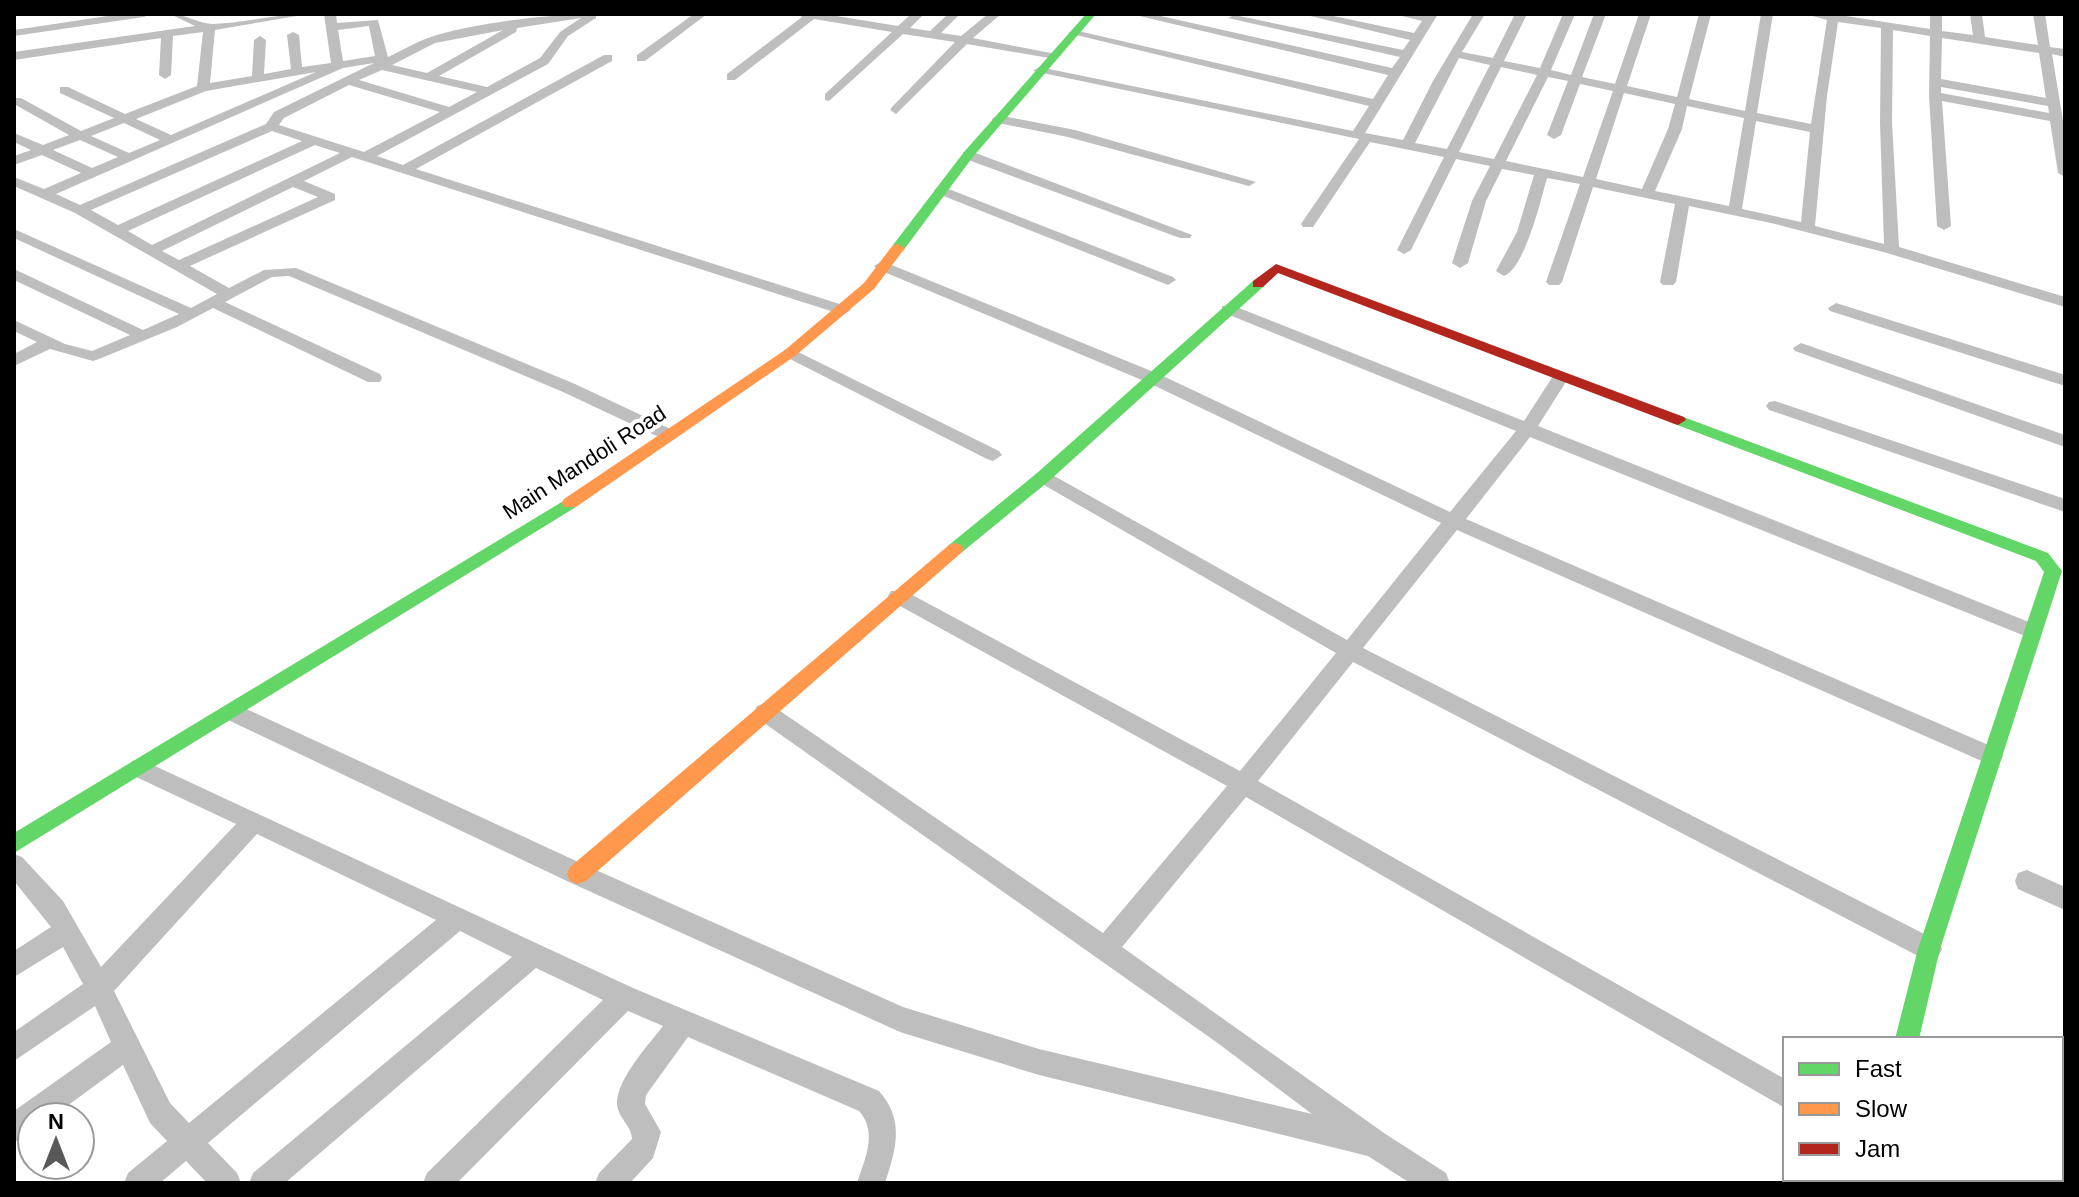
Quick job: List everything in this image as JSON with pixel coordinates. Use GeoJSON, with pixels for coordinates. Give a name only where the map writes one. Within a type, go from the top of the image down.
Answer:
{"type":"FeatureCollection","features":[{"type":"Feature","properties":{"kind":"street"},"geometry":{"type":"LineString","coordinates":[[14,26],[46,14]]}},
{"type":"Feature","properties":{"kind":"street"},"geometry":{"type":"LineString","coordinates":[[51,28],[90,14]]}},
{"type":"Feature","properties":{"kind":"street"},"geometry":{"type":"LineString","coordinates":[[14,33],[144,14]]}},
{"type":"Feature","properties":{"kind":"street"},"geometry":{"type":"LineString","coordinates":[[176,14],[214,27],[237,14]]}},
{"type":"Feature","properties":{"kind":"street"},"geometry":{"type":"LineString","coordinates":[[14,56],[302,14]]}},
{"type":"Feature","properties":{"kind":"street"},"geometry":{"type":"LineString","coordinates":[[330,14],[338,66]]}},
{"type":"Feature","properties":{"kind":"street"},"geometry":{"type":"LineString","coordinates":[[80,210],[271,127],[288,110],[441,37],[585,14]]}},
{"type":"Feature","properties":{"kind":"street"},"geometry":{"type":"LineString","coordinates":[[150,251],[294,182],[453,112],[544,61],[564,34],[595,14]]}},
{"type":"Feature","properties":{"kind":"street"},"geometry":{"type":"LineString","coordinates":[[641,58],[701,14]]}},
{"type":"Feature","properties":{"kind":"street"},"geometry":{"type":"LineString","coordinates":[[731,77],[810,14],[845,17],[872,26],[1055,55]]}},
{"type":"Feature","properties":{"kind":"street"},"geometry":{"type":"LineString","coordinates":[[872,26],[885,14]]}},
{"type":"Feature","properties":{"kind":"street"},"geometry":{"type":"LineString","coordinates":[[829,97],[918,14]]}},
{"type":"Feature","properties":{"kind":"street"},"geometry":{"type":"LineString","coordinates":[[933,35],[954,14]]}},
{"type":"Feature","properties":{"kind":"street"},"geometry":{"type":"LineString","coordinates":[[896,110],[964,40],[995,14]]}},
{"type":"Feature","properties":{"kind":"street","name":"Main Mandoli Road"},"geometry":{"type":"LineString","coordinates":[[14,844],[592,489],[790,353],[869,286],[968,155],[1091,14]]}},
{"type":"Feature","properties":{"kind":"street"},"geometry":{"type":"LineString","coordinates":[[1137,14],[1396,73]]}},
{"type":"Feature","properties":{"kind":"street"},"geometry":{"type":"LineString","coordinates":[[1308,14],[1419,38]]}},
{"type":"Feature","properties":{"kind":"street"},"geometry":{"type":"LineString","coordinates":[[1308,224],[1431,17],[1400,14]]}},
{"type":"Feature","properties":{"kind":"street"},"geometry":{"type":"LineString","coordinates":[[1407,145],[1479,14]]}},
{"type":"Feature","properties":{"kind":"street"},"geometry":{"type":"LineString","coordinates":[[1404,250],[1521,14]]}},
{"type":"Feature","properties":{"kind":"street"},"geometry":{"type":"LineString","coordinates":[[1460,263],[1479,201],[1544,73],[1569,14]]}},
{"type":"Feature","properties":{"kind":"street"},"geometry":{"type":"LineString","coordinates":[[1554,135],[1600,14]]}},
{"type":"Feature","properties":{"kind":"street"},"geometry":{"type":"LineString","coordinates":[[1554,282],[1645,14]]}},
{"type":"Feature","properties":{"kind":"street"},"geometry":{"type":"LineString","coordinates":[[1647,193],[1683,103],[1705,14]]}},
{"type":"Feature","properties":{"kind":"street"},"geometry":{"type":"LineString","coordinates":[[1735,211],[1767,14]]}},
{"type":"Feature","properties":{"kind":"street"},"geometry":{"type":"LineString","coordinates":[[1811,14],[1857,18],[1892,27],[2065,53]]}},
{"type":"Feature","properties":{"kind":"street"},"geometry":{"type":"LineString","coordinates":[[1892,250],[1886,123],[1892,27],[1896,14]]}},
{"type":"Feature","properties":{"kind":"street"},"geometry":{"type":"LineString","coordinates":[[1936,14],[1936,89],[1944,226]]}},
{"type":"Feature","properties":{"kind":"street"},"geometry":{"type":"LineString","coordinates":[[1976,14],[1980,41]]}},
{"type":"Feature","properties":{"kind":"street"},"geometry":{"type":"LineString","coordinates":[[2039,14],[2065,173]]}},
{"type":"Feature","properties":{"kind":"street"},"geometry":{"type":"LineString","coordinates":[[1217,33],[1236,16],[1408,55]]}},
{"type":"Feature","properties":{"kind":"street"},"geometry":{"type":"LineString","coordinates":[[1807,228],[1819,130],[1822,67],[1833,18]]}},
{"type":"Feature","properties":{"kind":"street"},"geometry":{"type":"LineString","coordinates":[[332,27],[374,22],[384,62]]}},
{"type":"Feature","properties":{"kind":"street"},"geometry":{"type":"LineString","coordinates":[[428,77],[526,22]]}},
{"type":"Feature","properties":{"kind":"street"},"geometry":{"type":"LineString","coordinates":[[14,26],[30,31]]}},
{"type":"Feature","properties":{"kind":"street"},"geometry":{"type":"LineString","coordinates":[[203,88],[214,27]]}},
{"type":"Feature","properties":{"kind":"street"},"geometry":{"type":"LineString","coordinates":[[165,75],[167,33]]}},
{"type":"Feature","properties":{"kind":"street"},"geometry":{"type":"LineString","coordinates":[[1074,33],[1377,104]]}},
{"type":"Feature","properties":{"kind":"street"},"geometry":{"type":"LineString","coordinates":[[293,35],[297,73]]}},
{"type":"Feature","properties":{"kind":"street"},"geometry":{"type":"LineString","coordinates":[[258,79],[260,40]]}},
{"type":"Feature","properties":{"kind":"street"},"geometry":{"type":"LineString","coordinates":[[1455,54],[1819,130]]}},
{"type":"Feature","properties":{"kind":"street"},"geometry":{"type":"LineString","coordinates":[[404,170],[608,58]]}},
{"type":"Feature","properties":{"kind":"street"},"geometry":{"type":"LineString","coordinates":[[14,161],[203,88],[338,66],[384,62],[428,77],[490,91]]}},
{"type":"Feature","properties":{"kind":"street"},"geometry":{"type":"LineString","coordinates":[[44,194],[338,66]]}},
{"type":"Feature","properties":{"kind":"street"},"geometry":{"type":"LineString","coordinates":[[1039,71],[1735,211],[1892,250],[2065,302]]}},
{"type":"Feature","properties":{"kind":"street"},"geometry":{"type":"LineString","coordinates":[[349,81],[453,112]]}},
{"type":"Feature","properties":{"kind":"street"},"geometry":{"type":"LineString","coordinates":[[1936,89],[2054,103]]}},
{"type":"Feature","properties":{"kind":"street"},"geometry":{"type":"LineString","coordinates":[[1936,89],[2056,118]]}},
{"type":"Feature","properties":{"kind":"street"},"geometry":{"type":"LineString","coordinates":[[64,90],[169,139]]}},
{"type":"Feature","properties":{"kind":"street"},"geometry":{"type":"LineString","coordinates":[[17,101],[81,136],[128,157]]}},
{"type":"Feature","properties":{"kind":"street"},"geometry":{"type":"LineString","coordinates":[[998,119],[1070,133],[1249,182]]}},
{"type":"Feature","properties":{"kind":"street"},"geometry":{"type":"LineString","coordinates":[[271,127],[843,310]]}},
{"type":"Feature","properties":{"kind":"street"},"geometry":{"type":"LineString","coordinates":[[14,137],[91,173]]}},
{"type":"Feature","properties":{"kind":"street"},"geometry":{"type":"LineString","coordinates":[[115,232],[314,141]]}},
{"type":"Feature","properties":{"kind":"street"},"geometry":{"type":"LineString","coordinates":[[968,155],[1185,235]]}},
{"type":"Feature","properties":{"kind":"street"},"geometry":{"type":"LineString","coordinates":[[1504,271],[1524,232],[1542,172]]}},
{"type":"Feature","properties":{"kind":"street"},"geometry":{"type":"LineString","coordinates":[[178,266],[330,197],[294,182]]}},
{"type":"Feature","properties":{"kind":"street"},"geometry":{"type":"LineString","coordinates":[[16,183],[80,210],[178,266],[222,299],[374,378]]}},
{"type":"Feature","properties":{"kind":"street"},"geometry":{"type":"LineString","coordinates":[[941,190],[1168,280]]}},
{"type":"Feature","properties":{"kind":"street"},"geometry":{"type":"LineString","coordinates":[[1668,282],[1683,200]]}},
{"type":"Feature","properties":{"kind":"street"},"geometry":{"type":"LineString","coordinates":[[14,233],[192,314]]}},
{"type":"Feature","properties":{"kind":"street"},"geometry":{"type":"LineString","coordinates":[[882,266],[1155,379],[1451,520],[1992,756]]}},
{"type":"Feature","properties":{"kind":"street"},"geometry":{"type":"LineString","coordinates":[[578,874],[898,596],[1043,477],[1276,268],[2042,557],[2053,571],[1929,949],[1907,1037]]}},
{"type":"Feature","properties":{"kind":"street"},"geometry":{"type":"LineString","coordinates":[[15,326],[71,352],[93,356],[192,314],[269,273],[291,271],[569,388],[669,435]]}},
{"type":"Feature","properties":{"kind":"street"},"geometry":{"type":"LineString","coordinates":[[14,274],[144,336]]}},
{"type":"Feature","properties":{"kind":"street"},"geometry":{"type":"LineString","coordinates":[[1836,308],[2065,381]]}},
{"type":"Feature","properties":{"kind":"street"},"geometry":{"type":"LineString","coordinates":[[1228,309],[2032,631]]}},
{"type":"Feature","properties":{"kind":"street"},"geometry":{"type":"LineString","coordinates":[[14,361],[50,342]]}},
{"type":"Feature","properties":{"kind":"street"},"geometry":{"type":"LineString","coordinates":[[1801,348],[2065,441]]}},
{"type":"Feature","properties":{"kind":"street"},"geometry":{"type":"LineString","coordinates":[[790,353],[993,455]]}},
{"type":"Feature","properties":{"kind":"street"},"geometry":{"type":"LineString","coordinates":[[1105,949],[1243,784],[1451,520],[1528,428],[1561,377]]}},
{"type":"Feature","properties":{"kind":"street"},"geometry":{"type":"LineString","coordinates":[[1775,406],[2065,506]]}},
{"type":"Feature","properties":{"kind":"street"},"geometry":{"type":"LineString","coordinates":[[1043,477],[1348,650],[1929,949]]}},
{"type":"Feature","properties":{"kind":"street"},"geometry":{"type":"LineString","coordinates":[[898,596],[1243,784],[1783,1093]]}},
{"type":"Feature","properties":{"kind":"street"},"geometry":{"type":"LineString","coordinates":[[232,712],[578,874],[900,1019],[1039,1062],[1374,1143]]}},
{"type":"Feature","properties":{"kind":"street"},"geometry":{"type":"LineString","coordinates":[[765,712],[1105,949],[1374,1143],[1436,1183]]}},
{"type":"Feature","properties":{"kind":"street"},"geometry":{"type":"LineString","coordinates":[[140,768],[624,997],[869,1101],[878,1109],[885,1132],[871,1183]]}},
{"type":"Feature","properties":{"kind":"street"},"geometry":{"type":"LineString","coordinates":[[14,1048],[99,988],[253,822]]}},
{"type":"Feature","properties":{"kind":"street"},"geometry":{"type":"LineString","coordinates":[[14,864],[54,909],[67,931],[99,988],[160,1113],[227,1183]]}},
{"type":"Feature","properties":{"kind":"street"},"geometry":{"type":"LineString","coordinates":[[2027,881],[2065,899]]}},
{"type":"Feature","properties":{"kind":"street"},"geometry":{"type":"LineString","coordinates":[[138,1183],[456,919]]}},
{"type":"Feature","properties":{"kind":"street"},"geometry":{"type":"LineString","coordinates":[[14,965],[67,931]]}},
{"type":"Feature","properties":{"kind":"street"},"geometry":{"type":"LineString","coordinates":[[263,1183],[533,955]]}},
{"type":"Feature","properties":{"kind":"street"},"geometry":{"type":"LineString","coordinates":[[437,1183],[624,997]]}},
{"type":"Feature","properties":{"kind":"street"},"geometry":{"type":"LineString","coordinates":[[609,1183],[644,1147],[648,1131],[634,1113],[631,1102],[635,1089],[683,1022]]}},
{"type":"Feature","properties":{"kind":"street"},"geometry":{"type":"LineString","coordinates":[[14,1128],[126,1047]]}},
{"type":"Feature","properties":{"kind":"traffic: fast"},"geometry":{"type":"LineString","coordinates":[[898,248],[968,155],[1091,14]]}},
{"type":"Feature","properties":{"kind":"traffic: fast"},"geometry":{"type":"LineString","coordinates":[[955,549],[1043,477],[1258,284]]}},
{"type":"Feature","properties":{"kind":"traffic: fast"},"geometry":{"type":"LineString","coordinates":[[1678,420],[2042,557],[2053,571],[1929,949],[1907,1037]]}},
{"type":"Feature","properties":{"kind":"traffic: fast"},"geometry":{"type":"LineString","coordinates":[[14,844],[570,503]]}},
{"type":"Feature","properties":{"kind":"traffic: slow"},"geometry":{"type":"LineString","coordinates":[[570,503],[790,353],[869,286],[898,248]]}},
{"type":"Feature","properties":{"kind":"traffic: slow"},"geometry":{"type":"LineString","coordinates":[[578,874],[955,549]]}},
{"type":"Feature","properties":{"kind":"traffic: jam"},"geometry":{"type":"LineString","coordinates":[[1258,284],[1276,268],[1678,420]]}}]}
